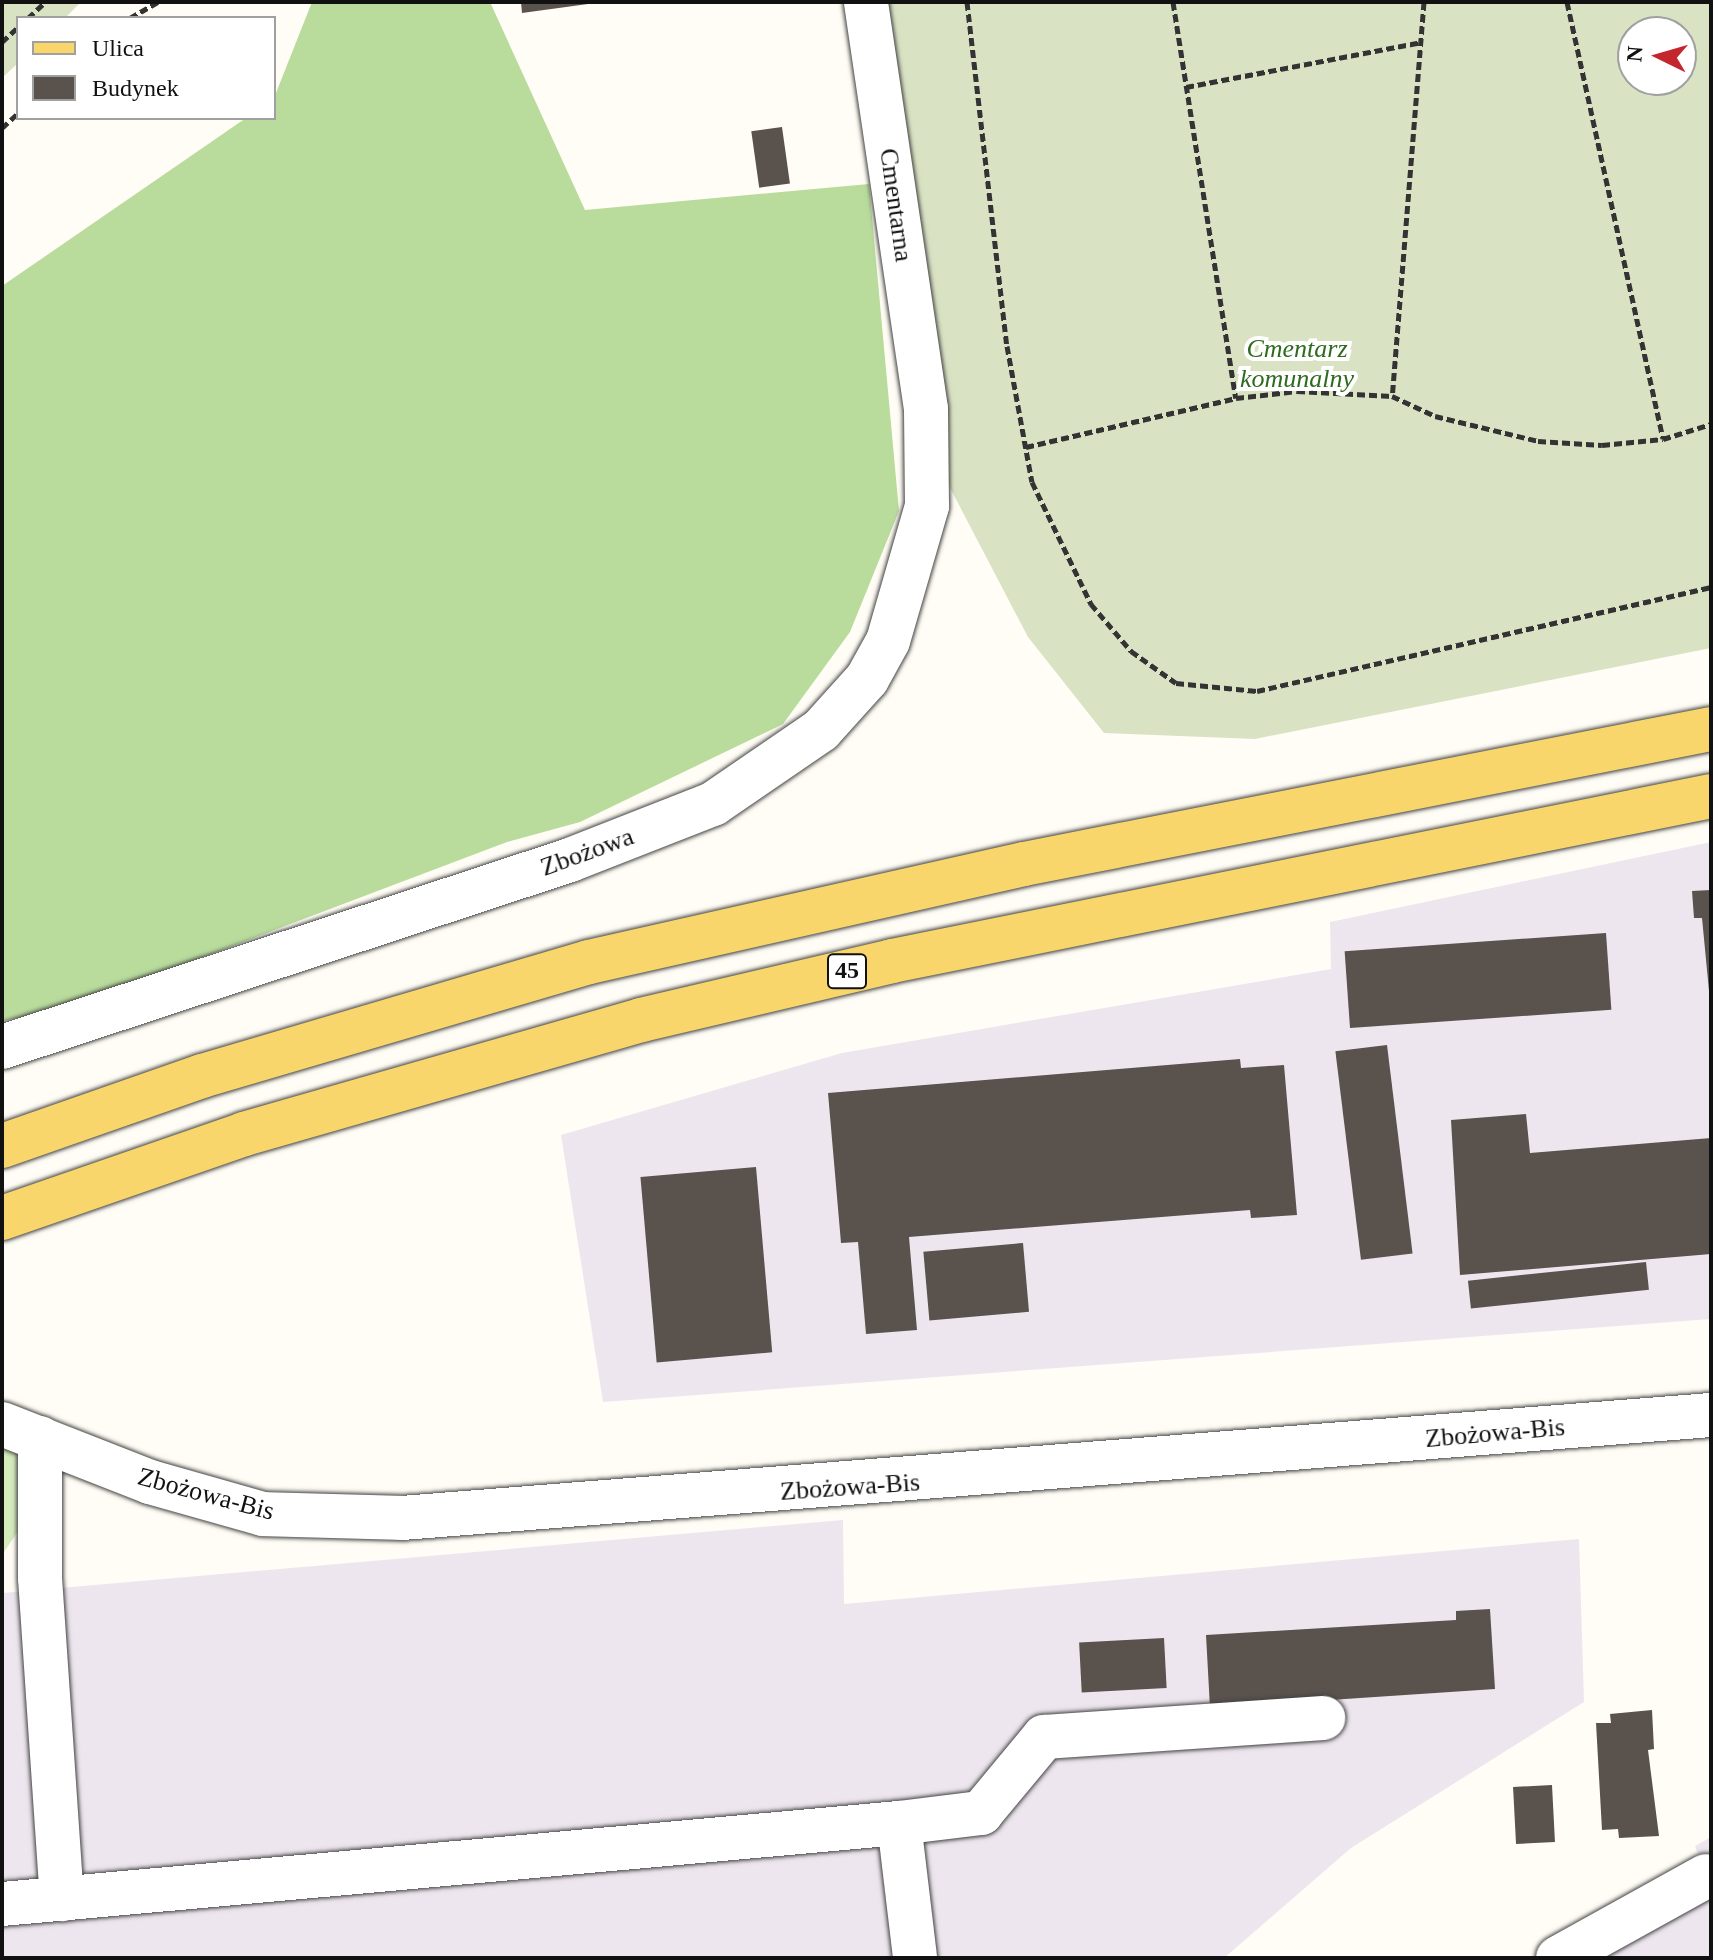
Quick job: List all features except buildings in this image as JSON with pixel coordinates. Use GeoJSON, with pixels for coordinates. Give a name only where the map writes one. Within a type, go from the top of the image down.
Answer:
{"type":"FeatureCollection","features":[{"type":"Feature","properties":{"kind":"main road"},"geometry":{"type":"LineString","coordinates":[[2,1146],[202,1076],[589,962],[1024,864],[1711,729]]}},
{"type":"Feature","properties":{"kind":"main road","name":"45"},"geometry":{"type":"LineString","coordinates":[[2,1218],[244,1134],[656,1016],[969,945],[1711,796]]}},
{"type":"Feature","properties":{"kind":"street","name":"Cmentarna"},"geometry":{"type":"LineString","coordinates":[[866,2],[926,409]]}},
{"type":"Feature","properties":{"kind":"street","name":"Zbożowa"},"geometry":{"type":"LineString","coordinates":[[2,1047],[570,860],[713,804],[784,760],[867,679],[888,641],[927,506],[926,409]]}},
{"type":"Feature","properties":{"kind":"street","name":"Zbożowa-Bis"},"geometry":{"type":"LineString","coordinates":[[21,1431],[150,1482],[263,1514],[402,1518],[1711,1415]]}},
{"type":"Feature","properties":{"kind":"street"},"geometry":{"type":"LineString","coordinates":[[21,1431],[40,1578],[62,1899]]}},
{"type":"Feature","properties":{"kind":"street"},"geometry":{"type":"LineString","coordinates":[[2,1904],[981,1813],[1044,1737],[1323,1718]]}},
{"type":"Feature","properties":{"kind":"street"},"geometry":{"type":"LineString","coordinates":[[899,1823],[915,1958]]}},
{"type":"Feature","properties":{"kind":"street"},"geometry":{"type":"LineString","coordinates":[[1558,1958],[1706,1876]]}},
{"type":"Feature","properties":{"kind":"path"},"geometry":{"type":"LineString","coordinates":[[134,16],[158,2]]}},
{"type":"Feature","properties":{"kind":"path"},"geometry":{"type":"LineString","coordinates":[[967,2],[1026,447],[1055,538],[1091,604],[1142,659],[1176,683],[1216,692],[1343,673],[1711,587]]}},
{"type":"Feature","properties":{"kind":"path"},"geometry":{"type":"LineString","coordinates":[[1173,2],[1236,398]]}},
{"type":"Feature","properties":{"kind":"path"},"geometry":{"type":"LineString","coordinates":[[1392,396],[1424,2]]}},
{"type":"Feature","properties":{"kind":"path"},"geometry":{"type":"LineString","coordinates":[[1567,2],[1663,439]]}},
{"type":"Feature","properties":{"kind":"path"},"geometry":{"type":"LineString","coordinates":[[1186,87],[1421,42]]}},
{"type":"Feature","properties":{"kind":"path"},"geometry":{"type":"LineString","coordinates":[[1026,447],[1236,398],[1297,391],[1392,396],[1435,416],[1538,441],[1663,439],[1711,424]]}},
{"type":"Feature","properties":{"kind":"shaded area"},"geometry":{"type":"Polygon","coordinates":[[[1711,842],[1711,1319],[603,1402],[561,1135],[842,1053],[1331,969],[1330,922],[1711,842]]]}},
{"type":"Feature","properties":{"kind":"shaded area"},"geometry":{"type":"Polygon","coordinates":[[[843,1520],[844,1604],[1579,1539],[1584,1702],[1351,1848],[1224,1958],[2,1958],[2,1593],[843,1520]]]}},
{"type":"Feature","properties":{"kind":"shaded area"},"geometry":{"type":"Polygon","coordinates":[[[1711,1837],[1711,1958],[1558,1958],[1706,1876],[1695,1846],[1711,1837]]]}},
{"type":"Feature","properties":{"kind":"green space"},"geometry":{"type":"Polygon","coordinates":[[[2,2],[81,2],[67,16],[16,16],[16,65],[2,78],[2,2]]]}},
{"type":"Feature","properties":{"kind":"green space"},"geometry":{"type":"Polygon","coordinates":[[[312,2],[490,2],[585,210],[869,184],[899,511],[850,632],[783,724],[580,822],[507,842],[71,1007],[2,1021],[2,286],[243,120],[276,120],[276,93],[312,2]]]}},
{"type":"Feature","properties":{"kind":"green space","name":"Cmentarz komunalny"},"geometry":{"type":"Polygon","coordinates":[[[869,2],[1711,2],[1711,648],[1255,739],[1104,733],[1028,637],[948,484],[869,2]]]}},
{"type":"Feature","properties":{"kind":"green space"},"geometry":{"type":"Polygon","coordinates":[[[2,1448],[19,1454],[25,1521],[2,1555],[2,1448]]]}}]}
